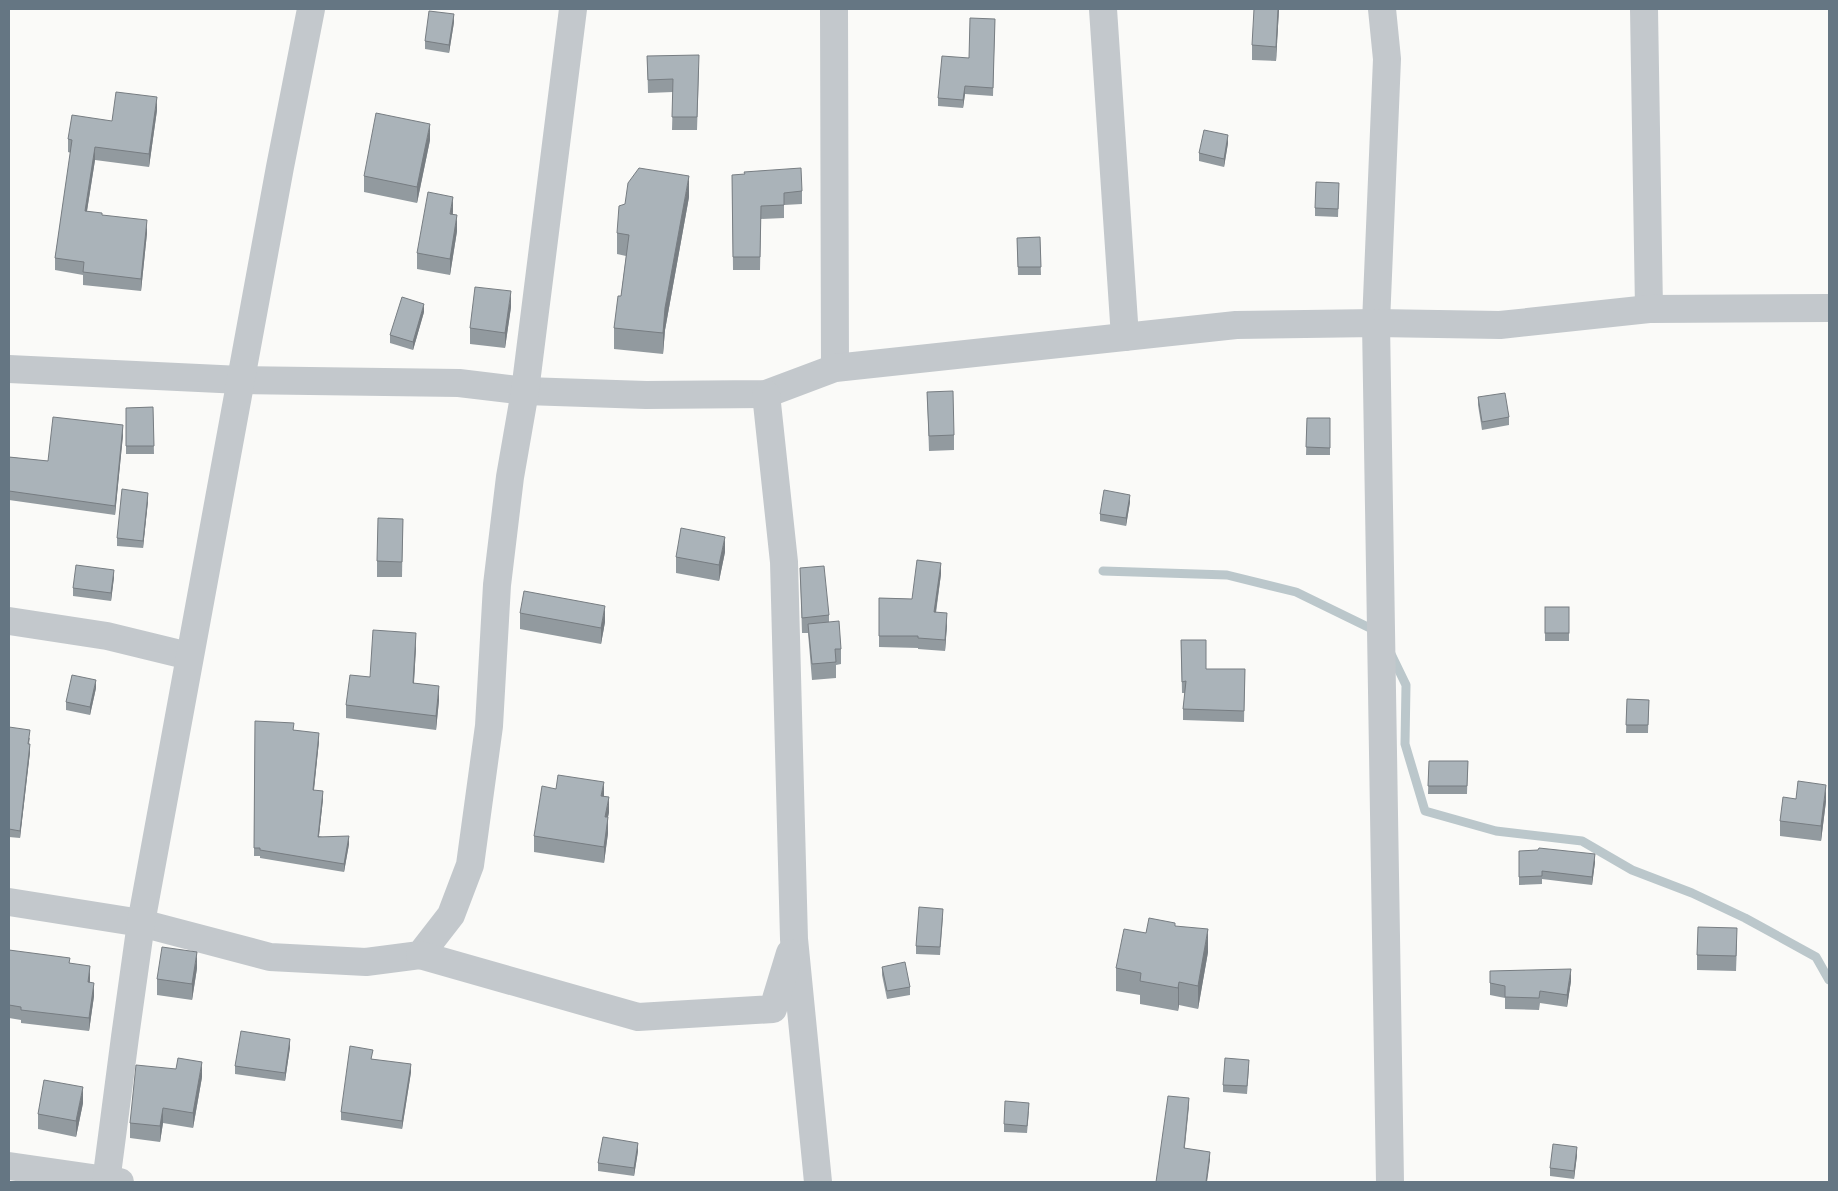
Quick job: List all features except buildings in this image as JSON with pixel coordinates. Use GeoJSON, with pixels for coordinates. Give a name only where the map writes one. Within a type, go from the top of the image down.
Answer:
{"type":"FeatureCollection","features":[{"type":"Feature","properties":{"kind":"street"},"geometry":{"type":"LineString","coordinates":[[9,1166],[111,1182],[124,1037],[141,923],[189,656],[311,9]]}},
{"type":"Feature","properties":{"kind":"street"},"geometry":{"type":"LineString","coordinates":[[420,955],[451,915],[470,865],[489,726],[497,585],[510,477],[525,391],[573,9]]}},
{"type":"Feature","properties":{"kind":"street"},"geometry":{"type":"LineString","coordinates":[[834,9],[835,368]]}},
{"type":"Feature","properties":{"kind":"street"},"geometry":{"type":"LineString","coordinates":[[1103,9],[1125,337]]}},
{"type":"Feature","properties":{"kind":"street"},"geometry":{"type":"LineString","coordinates":[[1382,9],[1387,59],[1376,323],[1390,1182]]}},
{"type":"Feature","properties":{"kind":"street"},"geometry":{"type":"LineString","coordinates":[[1644,9],[1649,309]]}},
{"type":"Feature","properties":{"kind":"street"},"geometry":{"type":"LineString","coordinates":[[9,369],[241,380],[459,384],[525,391],[646,395],[766,394],[835,368],[1236,325],[1500,324],[1649,309],[1829,308]]}},
{"type":"Feature","properties":{"kind":"street"},"geometry":{"type":"LineString","coordinates":[[766,394],[784,562],[794,939],[818,1182]]}},
{"type":"Feature","properties":{"kind":"street"},"geometry":{"type":"LineString","coordinates":[[9,621],[107,636],[189,656]]}},
{"type":"Feature","properties":{"kind":"street"},"geometry":{"type":"LineString","coordinates":[[9,902],[141,923],[270,957],[366,962],[420,955],[638,1016],[773,1009],[794,939]]}},
{"type":"Feature","properties":{"kind":"waterway"},"geometry":{"type":"LineString","coordinates":[[1103,571],[1227,575],[1296,592],[1376,631]]}},
{"type":"Feature","properties":{"kind":"waterway"},"geometry":{"type":"LineString","coordinates":[[1391,654],[1406,685],[1405,744],[1425,811],[1496,831],[1582,841],[1632,870],[1692,893],[1745,918],[1816,957],[1829,980]]}}]}
